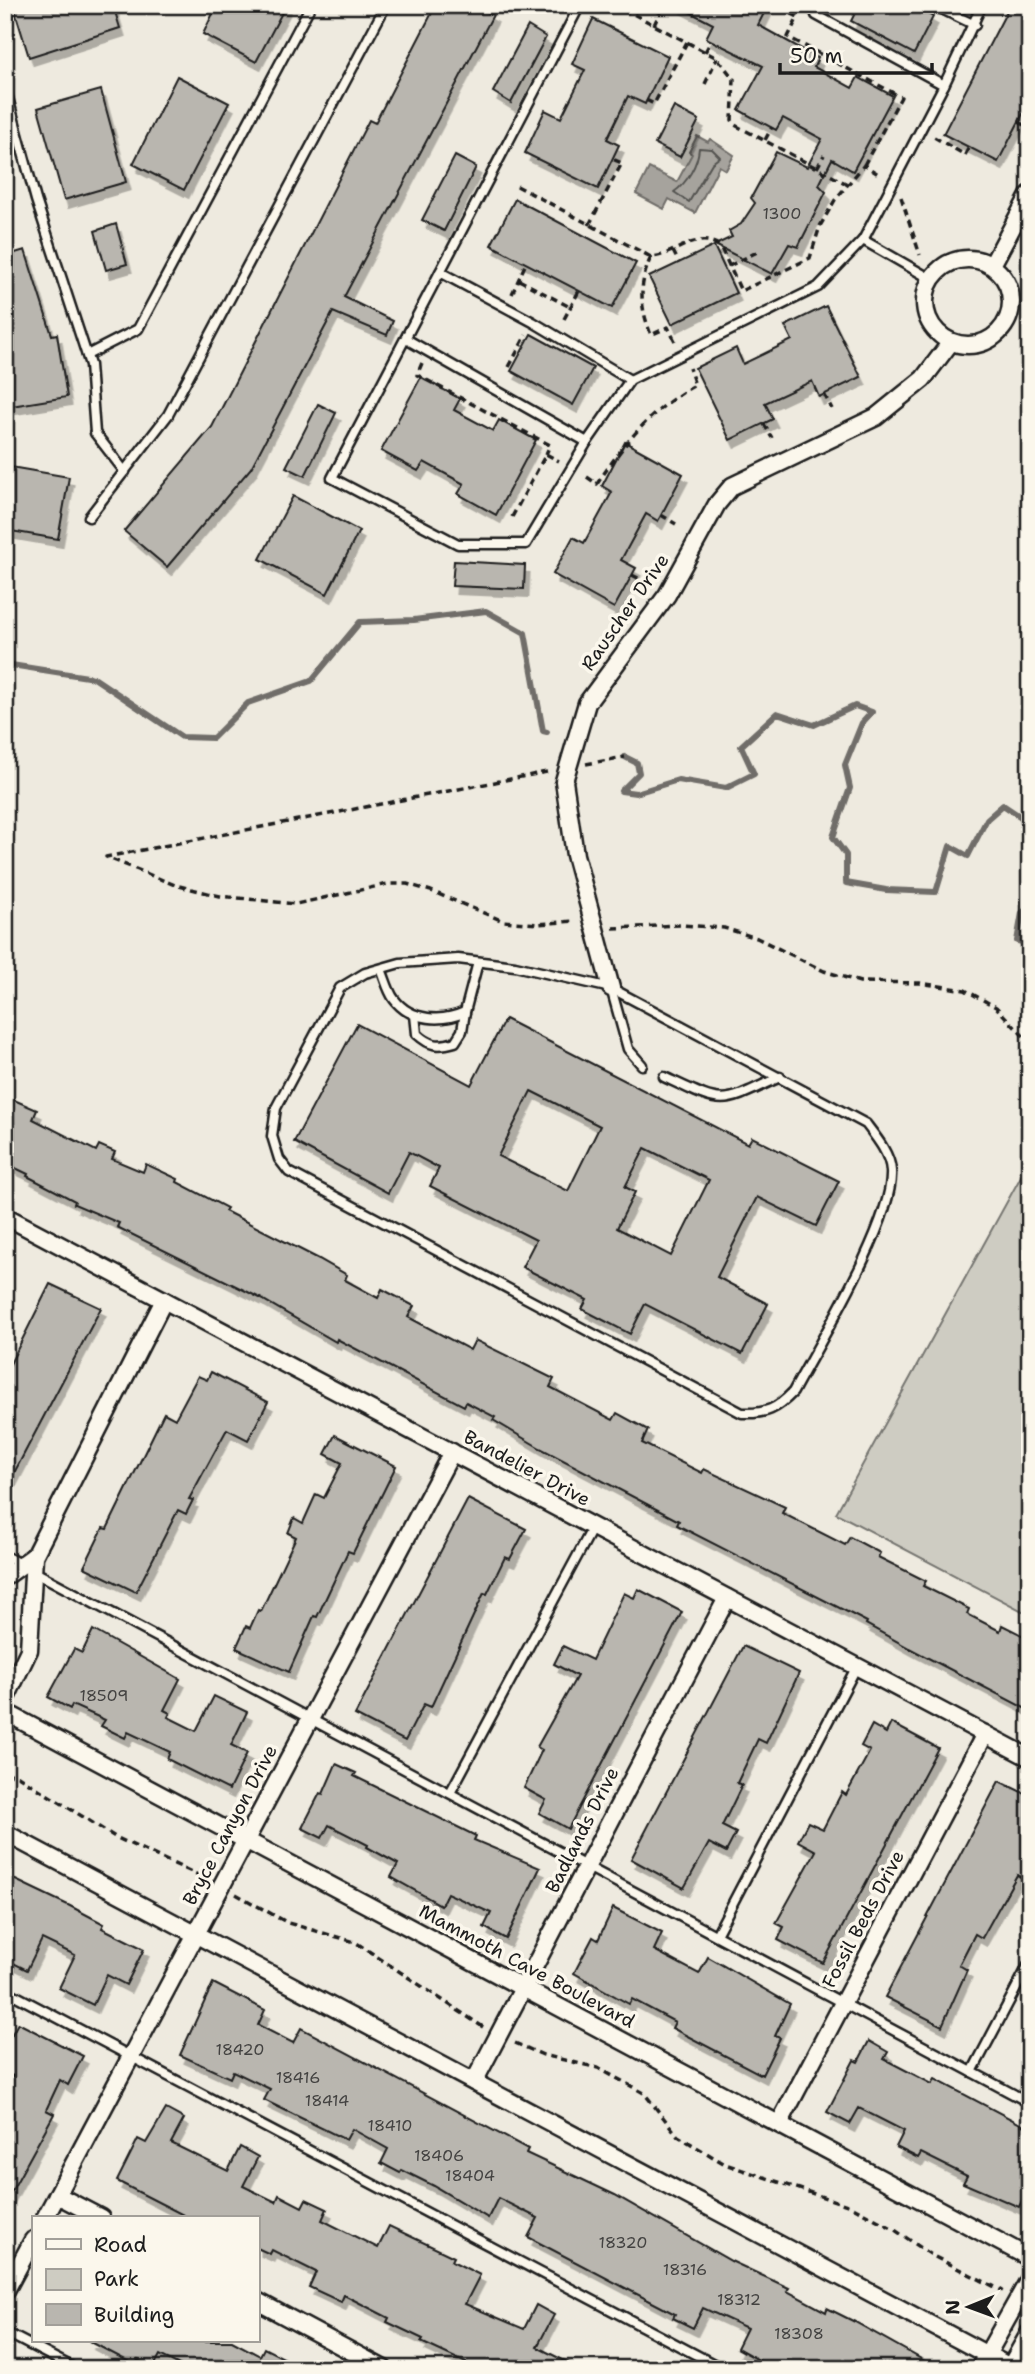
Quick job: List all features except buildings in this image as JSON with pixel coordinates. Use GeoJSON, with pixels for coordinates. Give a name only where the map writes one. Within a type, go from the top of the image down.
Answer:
{"type":"FeatureCollection","features":[{"type":"Feature","properties":{"kind":"street"},"geometry":{"type":"LineString","coordinates":[[992,265],[1030,194]]}},
{"type":"Feature","properties":{"kind":"street"},"geometry":{"type":"LineString","coordinates":[[964,258],[979,259],[992,265],[1009,287],[1010,316],[993,338],[979,344],[951,342],[930,323],[925,309],[925,295],[931,279],[951,262],[964,258]]}},
{"type":"Feature","properties":{"kind":"street","name":"Rauscher Drive"},"geometry":{"type":"LineString","coordinates":[[611,988],[575,855],[564,780],[587,703],[667,595],[717,504],[732,486],[876,417],[923,379],[951,342]]}},
{"type":"Feature","properties":{"kind":"street","name":"Bandelier Drive"},"geometry":{"type":"LineString","coordinates":[[5,1216],[1030,1758]]}},
{"type":"Feature","properties":{"kind":"street"},"geometry":{"type":"LineString","coordinates":[[5,1700],[29,1650],[30,1564],[164,1300]]}},
{"type":"Feature","properties":{"kind":"street","name":"Bryce Canyon Drive"},"geometry":{"type":"LineString","coordinates":[[46,2216],[452,1452]]}},
{"type":"Feature","properties":{"kind":"street"},"geometry":{"type":"LineString","coordinates":[[5,1577],[30,1564]]}},
{"type":"Feature","properties":{"kind":"street","name":"Badlands Drive"},"geometry":{"type":"LineString","coordinates":[[474,2082],[727,1598]]}},
{"type":"Feature","properties":{"kind":"street","name":"Mammoth Cave Boulevard"},"geometry":{"type":"LineString","coordinates":[[5,1712],[1030,2258]]}},
{"type":"Feature","properties":{"kind":"street","name":"Fossil Beds Drive"},"geometry":{"type":"LineString","coordinates":[[779,2124],[985,1734]]}},
{"type":"Feature","properties":{"kind":"street"},"geometry":{"type":"LineString","coordinates":[[5,1833],[474,2082],[983,2362],[1011,2368],[1030,2332]]}},
{"type":"Feature","properties":{"kind":"street"},"geometry":{"type":"LineString","coordinates":[[57,2194],[97,2216]]}},
{"type":"Feature","properties":{"kind":"street"},"geometry":{"type":"LineString","coordinates":[[5,2292],[32,2242]]}},
{"type":"Feature","properties":{"kind":"street"},"geometry":{"type":"LineString","coordinates":[[983,2362],[1030,2278]]}},
{"type":"Feature","properties":{"kind":"street"},"geometry":{"type":"LineString","coordinates":[[259,2302],[384,2369]]}},
{"type":"Feature","properties":{"kind":"lane"},"geometry":{"type":"LineString","coordinates":[[87,355],[138,329],[311,5]]}},
{"type":"Feature","properties":{"kind":"lane"},"geometry":{"type":"LineString","coordinates":[[89,517],[168,415],[386,5]]}},
{"type":"Feature","properties":{"kind":"lane"},"geometry":{"type":"LineString","coordinates":[[580,5],[332,478],[458,544],[526,544],[587,442],[630,380],[818,287],[863,240],[975,24],[982,5]]}},
{"type":"Feature","properties":{"kind":"lane"},"geometry":{"type":"LineString","coordinates":[[817,5],[816,15],[944,85]]}},
{"type":"Feature","properties":{"kind":"lane"},"geometry":{"type":"LineString","coordinates":[[933,5],[975,24]]}},
{"type":"Feature","properties":{"kind":"lane"},"geometry":{"type":"LineString","coordinates":[[5,87],[36,200],[87,355],[92,377],[95,433],[125,472]]}},
{"type":"Feature","properties":{"kind":"lane"},"geometry":{"type":"LineString","coordinates":[[863,240],[931,279]]}},
{"type":"Feature","properties":{"kind":"lane"},"geometry":{"type":"LineString","coordinates":[[440,272],[630,380]]}},
{"type":"Feature","properties":{"kind":"lane"},"geometry":{"type":"LineString","coordinates":[[406,339],[587,442]]}},
{"type":"Feature","properties":{"kind":"lane"},"geometry":{"type":"LineString","coordinates":[[458,960],[478,962],[515,966],[611,988],[866,1124],[881,1145],[891,1169],[888,1198],[876,1235],[793,1392],[781,1405],[764,1414],[742,1413],[289,1172],[279,1159],[272,1136],[276,1108],[340,988],[365,973],[400,963],[458,960]]}},
{"type":"Feature","properties":{"kind":"lane"},"geometry":{"type":"LineString","coordinates":[[415,1015],[417,1034],[429,1044],[442,1046],[455,1042],[462,1031],[478,962]]}},
{"type":"Feature","properties":{"kind":"lane"},"geometry":{"type":"LineString","coordinates":[[381,969],[395,1000],[415,1015],[434,1019],[465,1012]]}},
{"type":"Feature","properties":{"kind":"lane"},"geometry":{"type":"LineString","coordinates":[[611,988],[628,1049],[642,1065]]}},
{"type":"Feature","properties":{"kind":"lane"},"geometry":{"type":"LineString","coordinates":[[664,1077],[716,1101],[732,1100],[780,1077]]}},
{"type":"Feature","properties":{"kind":"lane"},"geometry":{"type":"LineString","coordinates":[[450,1793],[593,1527]]}},
{"type":"Feature","properties":{"kind":"lane"},"geometry":{"type":"LineString","coordinates":[[5,1556],[30,1564],[450,1793],[1030,2103]]}},
{"type":"Feature","properties":{"kind":"lane"},"geometry":{"type":"LineString","coordinates":[[716,1935],[857,1667]]}},
{"type":"Feature","properties":{"kind":"lane"},"geometry":{"type":"LineString","coordinates":[[972,2072],[1030,1962]]}},
{"type":"Feature","properties":{"kind":"lane"},"geometry":{"type":"LineString","coordinates":[[6,1991],[723,2369]]}},
{"type":"Feature","properties":{"kind":"lane"},"geometry":{"type":"LineString","coordinates":[[5,2332],[76,2369]]}},
{"type":"Feature","properties":{"kind":"path"},"geometry":{"type":"LineString","coordinates":[[615,12],[618,6],[717,58],[734,79],[732,120],[735,125],[849,185]]}},
{"type":"Feature","properties":{"kind":"path"},"geometry":{"type":"LineString","coordinates":[[517,186],[651,257],[700,240],[713,242],[720,246],[741,291],[810,257],[820,226],[835,200],[864,165],[901,97],[788,37],[798,17],[781,8]]}},
{"type":"Feature","properties":{"kind":"path"},"geometry":{"type":"LineString","coordinates":[[654,25],[660,12]]}},
{"type":"Feature","properties":{"kind":"path"},"geometry":{"type":"LineString","coordinates":[[705,52],[711,41]]}},
{"type":"Feature","properties":{"kind":"path"},"geometry":{"type":"LineString","coordinates":[[646,100],[654,104],[687,42]]}},
{"type":"Feature","properties":{"kind":"path"},"geometry":{"type":"LineString","coordinates":[[705,84],[717,58]]}},
{"type":"Feature","properties":{"kind":"path"},"geometry":{"type":"LineString","coordinates":[[1018,122],[1030,128]]}},
{"type":"Feature","properties":{"kind":"path"},"geometry":{"type":"LineString","coordinates":[[765,141],[772,127]]}},
{"type":"Feature","properties":{"kind":"path"},"geometry":{"type":"LineString","coordinates":[[934,137],[965,155],[969,147]]}},
{"type":"Feature","properties":{"kind":"path"},"geometry":{"type":"LineString","coordinates":[[817,168],[824,155]]}},
{"type":"Feature","properties":{"kind":"path"},"geometry":{"type":"LineString","coordinates":[[589,225],[622,163],[612,159]]}},
{"type":"Feature","properties":{"kind":"path"},"geometry":{"type":"LineString","coordinates":[[864,165],[880,175]]}},
{"type":"Feature","properties":{"kind":"path"},"geometry":{"type":"LineString","coordinates":[[905,188],[900,196],[913,228],[914,245],[919,254],[928,259]]}},
{"type":"Feature","properties":{"kind":"path"},"geometry":{"type":"LineString","coordinates":[[673,251],[678,263]]}},
{"type":"Feature","properties":{"kind":"path"},"geometry":{"type":"LineString","coordinates":[[729,266],[757,252]]}},
{"type":"Feature","properties":{"kind":"path"},"geometry":{"type":"LineString","coordinates":[[651,257],[642,277],[640,294],[643,315],[651,335],[667,327],[676,342]]}},
{"type":"Feature","properties":{"kind":"path"},"geometry":{"type":"LineString","coordinates":[[512,294],[526,263]]}},
{"type":"Feature","properties":{"kind":"path"},"geometry":{"type":"LineString","coordinates":[[519,280],[570,307]]}},
{"type":"Feature","properties":{"kind":"path"},"geometry":{"type":"LineString","coordinates":[[564,319],[579,290]]}},
{"type":"Feature","properties":{"kind":"path"},"geometry":{"type":"LineString","coordinates":[[509,367],[526,335]]}},
{"type":"Feature","properties":{"kind":"path"},"geometry":{"type":"LineString","coordinates":[[415,357],[424,361],[417,374],[550,445],[512,517]]}},
{"type":"Feature","properties":{"kind":"path"},"geometry":{"type":"LineString","coordinates":[[587,477],[597,484],[632,434],[670,399],[695,385],[688,368]]}},
{"type":"Feature","properties":{"kind":"path"},"geometry":{"type":"LineString","coordinates":[[824,394],[832,409]]}},
{"type":"Feature","properties":{"kind":"path"},"geometry":{"type":"LineString","coordinates":[[764,424],[772,438]]}},
{"type":"Feature","properties":{"kind":"path"},"geometry":{"type":"LineString","coordinates":[[545,454],[561,462]]}},
{"type":"Feature","properties":{"kind":"path"},"geometry":{"type":"LineString","coordinates":[[661,515],[676,524]]}},
{"type":"Feature","properties":{"kind":"path"},"geometry":{"type":"LineString","coordinates":[[632,575],[644,581]]}},
{"type":"Feature","properties":{"kind":"path"},"geometry":{"type":"LineString","coordinates":[[584,765],[625,757]]}},
{"type":"Feature","properties":{"kind":"path"},"geometry":{"type":"LineString","coordinates":[[557,770],[106,857],[175,885],[220,896],[296,904],[388,884],[407,884],[503,921],[537,924],[574,921],[613,928],[681,925],[724,928],[757,938],[824,971],[860,982],[919,983],[965,990],[996,1007],[1030,1043]]}},
{"type":"Feature","properties":{"kind":"path"},"geometry":{"type":"LineString","coordinates":[[5,1773],[18,1776],[115,1837],[208,1880]]}},
{"type":"Feature","properties":{"kind":"path"},"geometry":{"type":"LineString","coordinates":[[238,1895],[288,1923],[355,1942],[483,2027]]}},
{"type":"Feature","properties":{"kind":"path"},"geometry":{"type":"LineString","coordinates":[[514,2042],[543,2055],[598,2068],[643,2093],[678,2136],[725,2164],[853,2207],[892,2228],[933,2256],[1005,2292]]}},
{"type":"Feature","properties":{"kind":"green space"},"geometry":{"type":"Polygon","coordinates":[[[1030,1160],[1030,1615],[836,1513],[1030,1160]]]}},
{"type":"Feature","properties":{"kind":"water"},"geometry":{"type":"Polygon","coordinates":[[[697,136],[708,142],[710,139],[734,155],[726,170],[719,166],[695,213],[669,199],[664,209],[636,194],[649,168],[677,182],[692,154],[689,152],[697,136]]]}},
{"type":"Feature","properties":{"kind":"waterway"},"geometry":{"type":"LineString","coordinates":[[5,664],[94,678],[182,737],[213,738],[248,703],[311,681],[360,622],[414,620],[486,611],[525,633],[543,731],[547,732]]}},
{"type":"Feature","properties":{"kind":"waterway"},"geometry":{"type":"LineString","coordinates":[[625,757],[637,763],[639,773],[621,791],[636,793],[678,780],[726,788],[754,774],[741,746],[777,713],[814,725],[855,706],[872,712],[862,723],[845,765],[850,788],[833,837],[846,855],[846,883],[886,890],[936,892],[950,846],[968,856],[987,819],[1003,805],[1030,823]]}},
{"type":"Feature","properties":{"kind":"waterway"},"geometry":{"type":"LineString","coordinates":[[1030,907],[1022,913],[1017,941],[1030,943]]}},
{"type":"Feature","properties":{"kind":"waterway"},"geometry":{"type":"LineString","coordinates":[[1030,980],[1026,984],[1030,986]]}}]}
